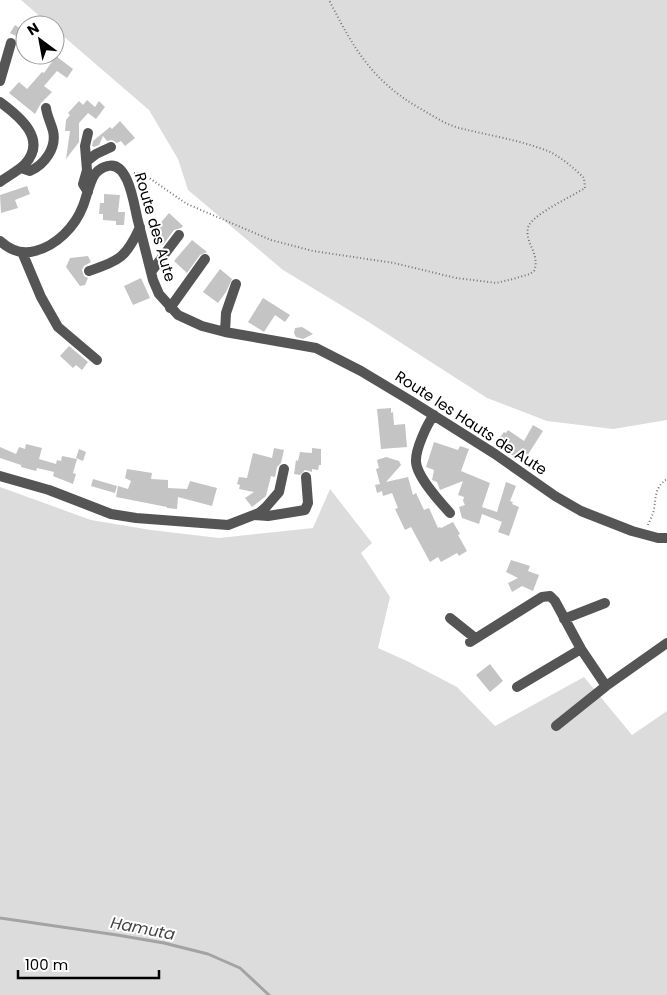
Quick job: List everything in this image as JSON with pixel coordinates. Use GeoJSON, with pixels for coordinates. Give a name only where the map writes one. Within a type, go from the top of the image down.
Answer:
{"type":"FeatureCollection","features":[{"type":"Feature","properties":{"kind":"street"},"geometry":{"type":"LineString","coordinates":[[0,81],[11,44]]}},
{"type":"Feature","properties":{"kind":"street"},"geometry":{"type":"LineString","coordinates":[[0,102],[21,120],[31,133],[32,150],[30,159],[0,182]]}},
{"type":"Feature","properties":{"kind":"street"},"geometry":{"type":"LineString","coordinates":[[0,171],[19,169],[30,171],[37,168],[50,153],[54,132],[46,108]]}},
{"type":"Feature","properties":{"kind":"street"},"geometry":{"type":"LineString","coordinates":[[88,133],[85,146],[87,161],[83,184],[88,192]]}},
{"type":"Feature","properties":{"kind":"street"},"geometry":{"type":"LineString","coordinates":[[87,161],[111,147]]}},
{"type":"Feature","properties":{"kind":"street","name":"Route des Aute"},"geometry":{"type":"LineString","coordinates":[[22,252],[41,250],[60,238],[70,228],[82,209],[95,174],[105,166],[112,165],[124,172],[130,188],[151,272],[159,294],[170,308],[178,315],[202,326],[258,339]]}},
{"type":"Feature","properties":{"kind":"street"},"geometry":{"type":"LineString","coordinates":[[89,271],[112,262],[126,252],[132,245],[140,227]]}},
{"type":"Feature","properties":{"kind":"street"},"geometry":{"type":"LineString","coordinates":[[151,272],[179,235]]}},
{"type":"Feature","properties":{"kind":"street"},"geometry":{"type":"LineString","coordinates":[[0,241],[6,246],[22,252],[41,297],[58,327],[97,360]]}},
{"type":"Feature","properties":{"kind":"street"},"geometry":{"type":"LineString","coordinates":[[170,308],[205,260]]}},
{"type":"Feature","properties":{"kind":"street"},"geometry":{"type":"LineString","coordinates":[[225,332],[226,313],[236,284]]}},
{"type":"Feature","properties":{"kind":"street","name":"Route les Hauts de Aute"},"geometry":{"type":"LineString","coordinates":[[258,339],[316,348],[362,372],[434,415],[495,454],[555,496],[581,511],[604,521],[644,534],[667,538]]}},
{"type":"Feature","properties":{"kind":"street"},"geometry":{"type":"LineString","coordinates":[[434,415],[420,442],[415,460],[418,471],[450,513]]}},
{"type":"Feature","properties":{"kind":"street"},"geometry":{"type":"LineString","coordinates":[[0,476],[49,490],[111,514],[136,518],[228,525],[259,513],[274,499],[279,492],[284,469]]}},
{"type":"Feature","properties":{"kind":"street"},"geometry":{"type":"LineString","coordinates":[[254,515],[268,516],[305,510],[308,503],[306,478]]}},
{"type":"Feature","properties":{"kind":"street"},"geometry":{"type":"LineString","coordinates":[[450,618],[473,640],[542,597],[550,596],[555,601],[581,649],[606,686]]}},
{"type":"Feature","properties":{"kind":"street"},"geometry":{"type":"LineString","coordinates":[[564,618],[604,603]]}},
{"type":"Feature","properties":{"kind":"street"},"geometry":{"type":"LineString","coordinates":[[556,726],[606,686],[667,643]]}},
{"type":"Feature","properties":{"kind":"street"},"geometry":{"type":"LineString","coordinates":[[517,687],[581,649]]}},
{"type":"Feature","properties":{"kind":"path"},"geometry":{"type":"LineString","coordinates":[[124,172],[142,173],[187,204],[271,240],[313,251],[394,263],[456,278],[496,283],[530,274],[534,271],[536,261],[529,241],[528,226],[543,213],[586,188],[584,178],[572,167],[549,152],[452,125],[394,92],[362,58],[346,34],[329,0]]}},
{"type":"Feature","properties":{"kind":"path"},"geometry":{"type":"LineString","coordinates":[[644,534],[654,511],[655,495],[658,486],[667,479]]}},
{"type":"Feature","properties":{"kind":"shaded area"},"geometry":{"type":"Polygon","coordinates":[[[21,0],[667,0],[667,420],[613,429],[547,421],[487,398],[283,270],[188,190],[178,159],[149,110],[65,38],[65,15],[38,15],[21,0]]]}},
{"type":"Feature","properties":{"kind":"shaded area"},"geometry":{"type":"Polygon","coordinates":[[[0,487],[91,520],[151,530],[219,538],[313,528],[330,489],[372,543],[361,553],[390,597],[378,648],[457,687],[495,726],[584,677],[632,735],[667,711],[667,995],[0,995],[0,487]]]}},
{"type":"Feature","properties":{"kind":"building"},"geometry":{"type":"Polygon","coordinates":[[[15,25],[15,36],[10,33],[15,25]]]}},
{"type":"Feature","properties":{"kind":"building"},"geometry":{"type":"Polygon","coordinates":[[[65,63],[73,69],[67,78],[57,71],[44,86],[52,92],[41,103],[35,114],[9,93],[19,82],[27,89],[42,72],[44,73],[50,65],[65,65],[65,63]]]}},
{"type":"Feature","properties":{"kind":"building"},"geometry":{"type":"Polygon","coordinates":[[[87,100],[95,107],[99,101],[105,107],[96,119],[88,113],[79,123],[79,142],[66,159],[70,131],[65,131],[66,120],[70,115],[68,113],[79,101],[83,105],[87,100]]]}},
{"type":"Feature","properties":{"kind":"building"},"geometry":{"type":"Polygon","coordinates":[[[120,121],[135,138],[125,146],[121,141],[117,143],[112,140],[107,141],[103,136],[99,145],[92,146],[93,141],[110,127],[112,129],[120,121]]]}},
{"type":"Feature","properties":{"kind":"building"},"geometry":{"type":"Polygon","coordinates":[[[27,186],[30,194],[15,200],[18,208],[1,213],[0,195],[27,186]]]}},
{"type":"Feature","properties":{"kind":"building"},"geometry":{"type":"Polygon","coordinates":[[[104,194],[120,195],[118,212],[125,212],[124,225],[116,225],[116,221],[103,220],[103,214],[99,214],[100,203],[104,203],[104,194]]]}},
{"type":"Feature","properties":{"kind":"building"},"geometry":{"type":"Polygon","coordinates":[[[169,213],[183,226],[174,230],[163,245],[151,234],[169,213]]]}},
{"type":"Feature","properties":{"kind":"building"},"geometry":{"type":"Polygon","coordinates":[[[192,240],[207,252],[200,255],[187,273],[174,261],[192,240]]]}},
{"type":"Feature","properties":{"kind":"building"},"geometry":{"type":"Polygon","coordinates":[[[88,256],[91,262],[84,266],[82,270],[84,276],[88,278],[85,285],[80,286],[66,267],[70,258],[88,256]]]}},
{"type":"Feature","properties":{"kind":"building"},"geometry":{"type":"Polygon","coordinates":[[[220,269],[232,279],[218,303],[203,292],[220,269]]]}},
{"type":"Feature","properties":{"kind":"building"},"geometry":{"type":"Polygon","coordinates":[[[141,278],[150,298],[133,305],[124,286],[141,278]]]}},
{"type":"Feature","properties":{"kind":"building"},"geometry":{"type":"Polygon","coordinates":[[[263,298],[290,315],[285,322],[275,315],[264,332],[248,322],[263,298]]]}},
{"type":"Feature","properties":{"kind":"building"},"geometry":{"type":"Polygon","coordinates":[[[302,327],[313,334],[303,339],[296,337],[294,333],[295,328],[302,327]]]}},
{"type":"Feature","properties":{"kind":"building"},"geometry":{"type":"Polygon","coordinates":[[[69,346],[88,362],[82,370],[76,365],[73,368],[60,356],[69,346]]]}},
{"type":"Feature","properties":{"kind":"building"},"geometry":{"type":"Polygon","coordinates":[[[391,408],[394,425],[405,424],[407,447],[381,449],[377,409],[391,408]]]}},
{"type":"Feature","properties":{"kind":"building"},"geometry":{"type":"Polygon","coordinates":[[[533,425],[543,431],[527,456],[525,454],[521,459],[495,444],[504,432],[506,433],[508,430],[524,441],[533,425]]]}},
{"type":"Feature","properties":{"kind":"building"},"geometry":{"type":"Polygon","coordinates":[[[434,442],[458,450],[460,446],[469,449],[461,471],[490,483],[482,507],[497,512],[506,482],[516,486],[510,501],[519,507],[509,536],[498,532],[502,522],[482,514],[479,524],[462,518],[459,507],[465,505],[464,497],[458,495],[463,481],[440,490],[437,482],[432,480],[434,470],[426,467],[434,442]]]}},
{"type":"Feature","properties":{"kind":"building"},"geometry":{"type":"Polygon","coordinates":[[[26,444],[42,448],[39,459],[56,464],[57,460],[61,461],[62,456],[77,459],[73,473],[76,474],[73,484],[53,476],[54,472],[37,468],[36,471],[0,458],[0,447],[16,454],[19,447],[25,449],[26,444]]]}},
{"type":"Feature","properties":{"kind":"building"},"geometry":{"type":"Polygon","coordinates":[[[274,448],[284,450],[281,463],[277,467],[275,477],[271,476],[266,496],[252,507],[245,498],[254,492],[239,489],[240,485],[237,484],[239,477],[247,478],[253,453],[272,458],[274,448]]]}},
{"type":"Feature","properties":{"kind":"building"},"geometry":{"type":"Polygon","coordinates":[[[312,448],[321,449],[321,465],[319,465],[318,470],[312,469],[312,472],[305,470],[300,475],[294,474],[296,460],[298,461],[300,452],[312,453],[312,448]]]}},
{"type":"Feature","properties":{"kind":"building"},"geometry":{"type":"Polygon","coordinates":[[[79,449],[86,452],[83,461],[76,458],[79,449]]]}},
{"type":"Feature","properties":{"kind":"building"},"geometry":{"type":"Polygon","coordinates":[[[386,457],[399,461],[401,465],[386,482],[408,477],[413,495],[416,493],[424,510],[429,508],[438,528],[453,522],[467,551],[459,556],[457,553],[441,562],[438,557],[430,562],[411,527],[405,530],[395,509],[398,508],[392,493],[383,496],[382,491],[377,493],[375,485],[380,484],[376,469],[379,468],[377,460],[386,457]]]}},
{"type":"Feature","properties":{"kind":"building"},"geometry":{"type":"Polygon","coordinates":[[[127,469],[152,473],[151,479],[168,480],[168,488],[187,489],[190,481],[217,488],[212,506],[178,497],[177,509],[116,497],[118,486],[128,489],[131,481],[125,478],[127,469]]]}},
{"type":"Feature","properties":{"kind":"building"},"geometry":{"type":"Polygon","coordinates":[[[93,479],[117,486],[115,493],[91,486],[93,479]]]}},
{"type":"Feature","properties":{"kind":"building"},"geometry":{"type":"Polygon","coordinates":[[[511,560],[530,566],[528,571],[539,575],[533,591],[522,586],[512,592],[508,583],[518,578],[506,572],[511,560]]]}},
{"type":"Feature","properties":{"kind":"building"},"geometry":{"type":"Polygon","coordinates":[[[490,664],[503,681],[490,692],[476,675],[490,664]]]}},
{"type":"Feature","properties":{"kind":"waterway","name":"Hamuta"},"geometry":{"type":"LineString","coordinates":[[0,918],[164,943],[208,954],[240,968],[269,995]]}}]}
